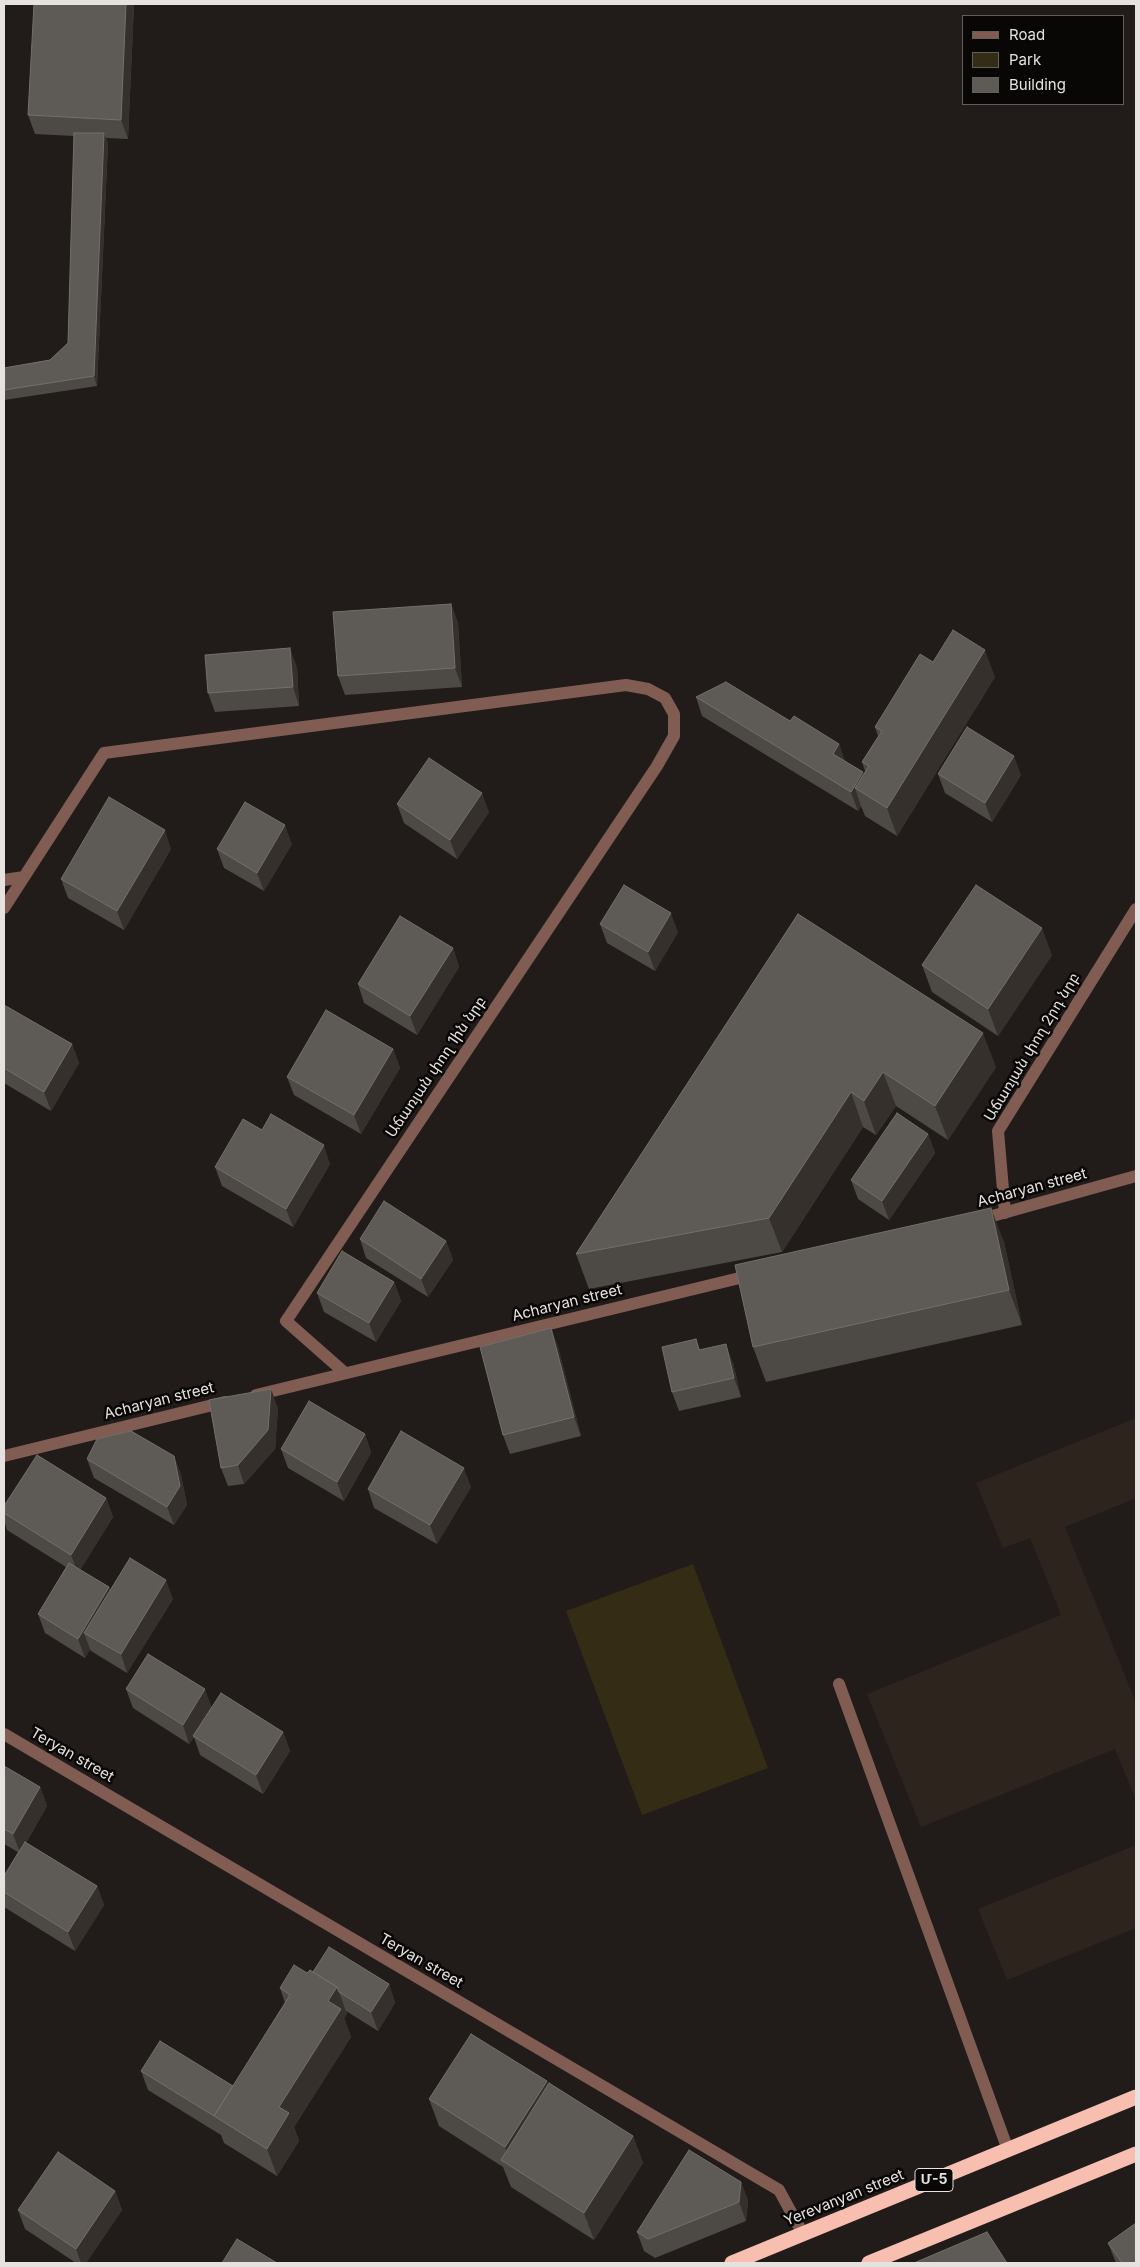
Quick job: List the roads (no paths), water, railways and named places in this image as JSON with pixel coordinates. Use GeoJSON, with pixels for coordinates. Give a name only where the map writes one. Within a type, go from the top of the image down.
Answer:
{"type":"FeatureCollection","features":[{"type":"Feature","properties":{"kind":"highway","name":"Yerevanyan street"},"geometry":{"type":"LineString","coordinates":[[732,2263],[1136,2097]]}},
{"type":"Feature","properties":{"kind":"highway"},"geometry":{"type":"LineString","coordinates":[[869,2263],[1136,2154]]}},
{"type":"Feature","properties":{"kind":"street","name":"Աճառյան փող 1ին նրբ"},"geometry":{"type":"LineString","coordinates":[[24,877],[104,753],[626,685],[648,689],[665,698],[674,714],[674,736],[657,766],[286,1321],[345,1373]]}},
{"type":"Feature","properties":{"kind":"street"},"geometry":{"type":"LineString","coordinates":[[4,880],[24,877]]}},
{"type":"Feature","properties":{"kind":"street"},"geometry":{"type":"LineString","coordinates":[[4,908],[24,877]]}},
{"type":"Feature","properties":{"kind":"street","name":"Աճառյան փող 2րդ նրբ"},"geometry":{"type":"LineString","coordinates":[[1005,1214],[998,1131],[1136,909]]}},
{"type":"Feature","properties":{"kind":"street","name":"Acharyan street"},"geometry":{"type":"LineString","coordinates":[[966,1223],[1005,1214],[1136,1176]]}},
{"type":"Feature","properties":{"kind":"street","name":"Acharyan street"},"geometry":{"type":"LineString","coordinates":[[4,1456],[762,1272]]}},
{"type":"Feature","properties":{"kind":"street"},"geometry":{"type":"LineString","coordinates":[[839,1684],[1008,2150]]}},
{"type":"Feature","properties":{"kind":"street","name":"Teryan street"},"geometry":{"type":"LineString","coordinates":[[4,1734],[779,2190],[803,2234]]}}]}
